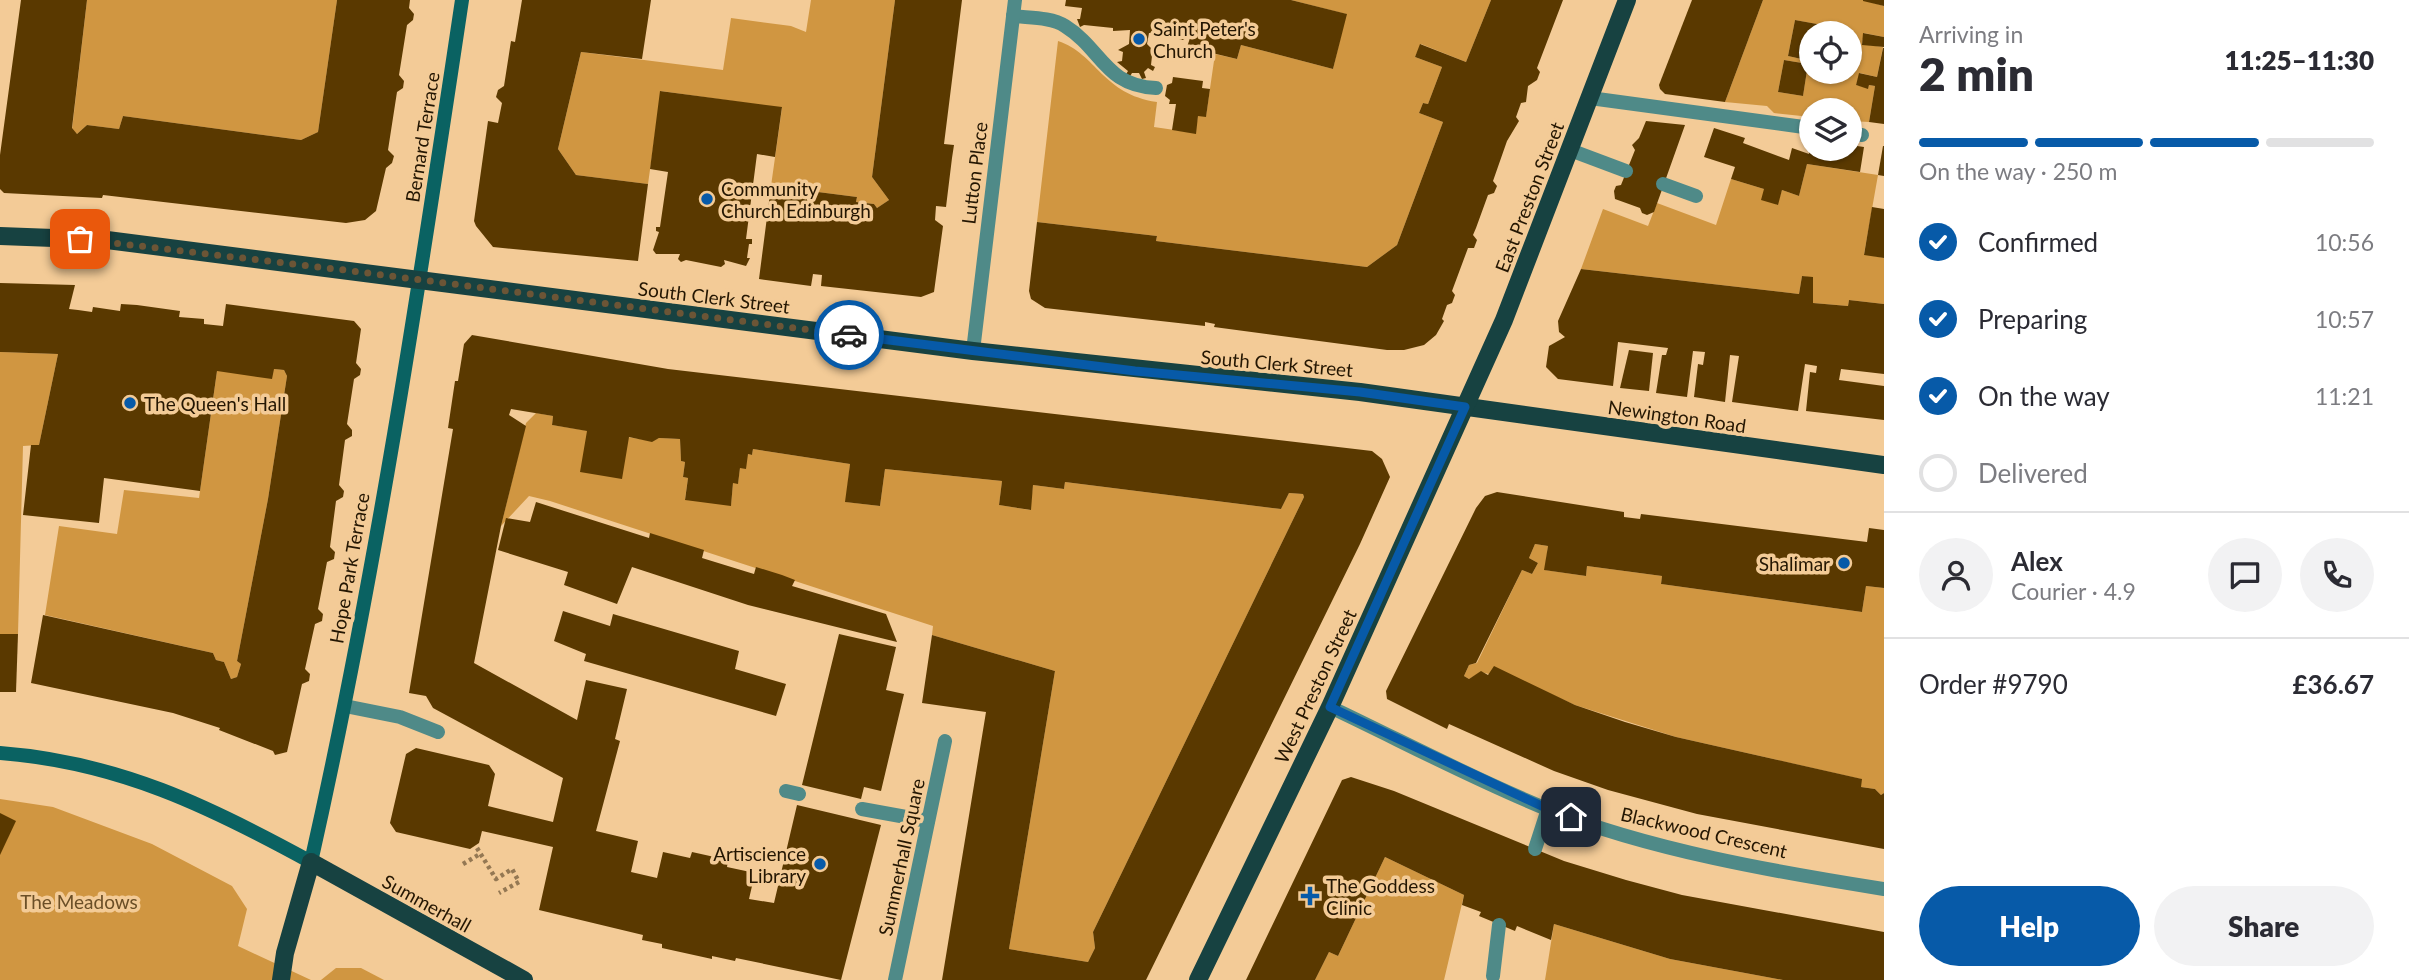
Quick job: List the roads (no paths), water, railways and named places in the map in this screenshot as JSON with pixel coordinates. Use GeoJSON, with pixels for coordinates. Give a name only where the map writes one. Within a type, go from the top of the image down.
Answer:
{"type":"FeatureCollection","features":[{"type":"Feature","properties":{"kind":"main road","name":"East Preston Street"},"geometry":{"type":"LineString","coordinates":[[1465,407],[1513,298],[1627,0]]}},
{"type":"Feature","properties":{"kind":"main road","name":"South Clerk Street"},"geometry":{"type":"LineString","coordinates":[[0,236],[107,240],[973,351],[1360,392],[1465,407]]}},
{"type":"Feature","properties":{"kind":"main road","name":"Newington Road"},"geometry":{"type":"LineString","coordinates":[[1465,407],[1884,465]]}},
{"type":"Feature","properties":{"kind":"main road","name":"West Preston Street"},"geometry":{"type":"LineString","coordinates":[[1198,980],[1330,707],[1465,407]]}},
{"type":"Feature","properties":{"kind":"main road"},"geometry":{"type":"LineString","coordinates":[[281,980],[285,953],[311,862]]}},
{"type":"Feature","properties":{"kind":"main road","name":"Summerhall"},"geometry":{"type":"LineString","coordinates":[[311,862],[524,980]]}},
{"type":"Feature","properties":{"kind":"street","name":"Bernard Terrace"},"geometry":{"type":"LineString","coordinates":[[419,280],[461,0]]}},
{"type":"Feature","properties":{"kind":"street","name":"Lutton Place"},"geometry":{"type":"LineString","coordinates":[[973,351],[1015,0]]}},
{"type":"Feature","properties":{"kind":"street"},"geometry":{"type":"LineString","coordinates":[[1013,16],[1059,23],[1074,33],[1120,79],[1136,86],[1156,88]]}},
{"type":"Feature","properties":{"kind":"street"},"geometry":{"type":"LineString","coordinates":[[1590,98],[1799,126]]}},
{"type":"Feature","properties":{"kind":"street"},"geometry":{"type":"LineString","coordinates":[[1570,150],[1626,171]]}},
{"type":"Feature","properties":{"kind":"street"},"geometry":{"type":"LineString","coordinates":[[1663,184],[1696,196]]}},
{"type":"Feature","properties":{"kind":"street","name":"Hope Park Terrace"},"geometry":{"type":"LineString","coordinates":[[311,862],[345,706],[419,280]]}},
{"type":"Feature","properties":{"kind":"street"},"geometry":{"type":"LineString","coordinates":[[345,706],[400,717],[438,732]]}},
{"type":"Feature","properties":{"kind":"street","name":"Blackwood Crescent"},"geometry":{"type":"LineString","coordinates":[[1330,707],[1548,809],[1641,839],[1761,867],[1884,889]]}},
{"type":"Feature","properties":{"kind":"street","name":"Summerhall Square"},"geometry":{"type":"LineString","coordinates":[[895,980],[945,741]]}},
{"type":"Feature","properties":{"kind":"street"},"geometry":{"type":"LineString","coordinates":[[0,753],[72,762],[171,791],[228,816],[311,862]]}},
{"type":"Feature","properties":{"kind":"street"},"geometry":{"type":"LineString","coordinates":[[862,809],[928,821]]}},
{"type":"Feature","properties":{"kind":"street"},"geometry":{"type":"LineString","coordinates":[[1535,849],[1548,809]]}},
{"type":"Feature","properties":{"kind":"street"},"geometry":{"type":"LineString","coordinates":[[1493,976],[1499,925]]}},
{"type":"Feature","properties":{"kind":"place","name":"Saint Peter's Church"},"geometry":{"type":"Point","coordinates":[1139,39]}},
{"type":"Feature","properties":{"kind":"place","name":"Community Church Edinburgh"},"geometry":{"type":"Point","coordinates":[707,199]}},
{"type":"Feature","properties":{"kind":"place","name":"The Queen's Hall"},"geometry":{"type":"Point","coordinates":[130,403]}},
{"type":"Feature","properties":{"kind":"place","name":"Shalimar"},"geometry":{"type":"Point","coordinates":[1844,563]}},
{"type":"Feature","properties":{"kind":"place","name":"Artiscience Library"},"geometry":{"type":"Point","coordinates":[820,864]}},
{"type":"Feature","properties":{"kind":"place","name":"The Goddess Clinic"},"geometry":{"type":"Point","coordinates":[1310,896]}},
{"type":"Feature","properties":{"kind":"park label","name":"The Meadows"},"geometry":{"type":"Point","coordinates":[79,901]}}]}
